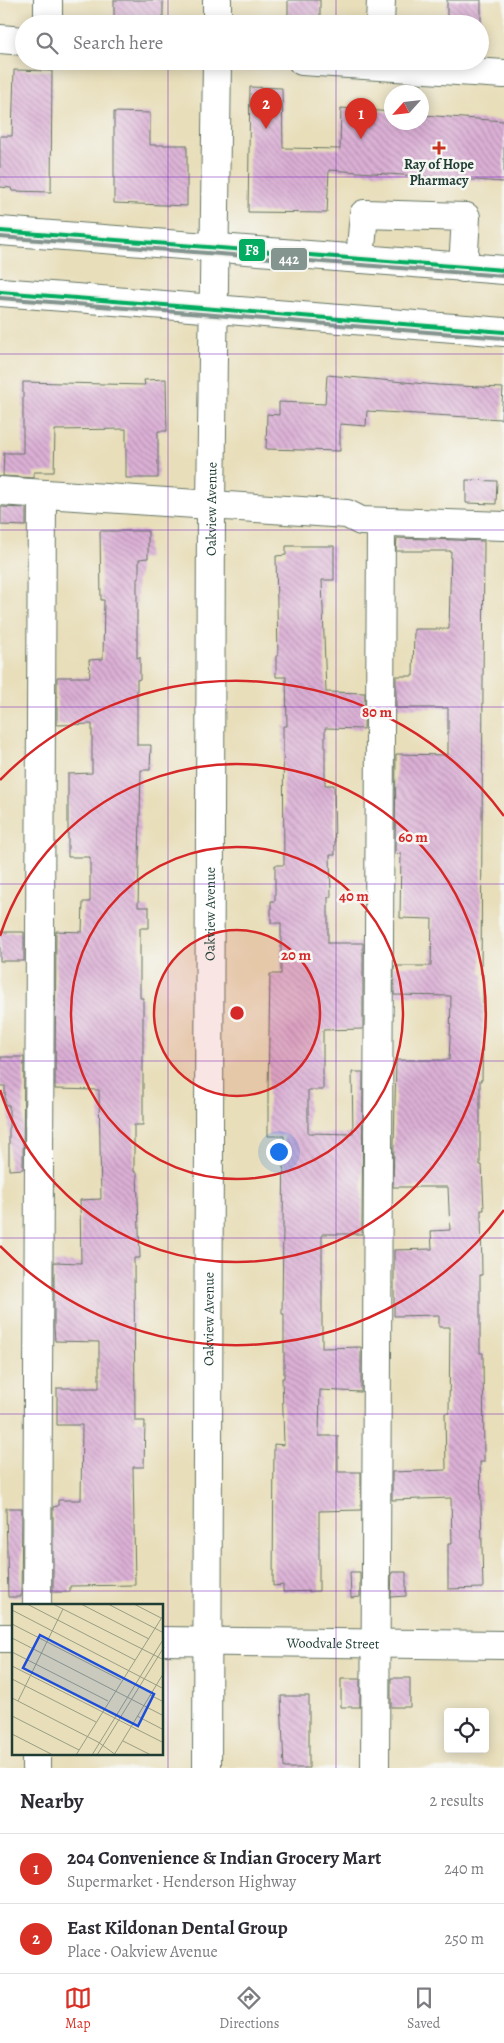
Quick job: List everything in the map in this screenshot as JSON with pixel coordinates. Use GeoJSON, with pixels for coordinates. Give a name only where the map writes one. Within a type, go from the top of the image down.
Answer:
{"type":"FeatureCollection","features":[{"type":"Feature","properties":{"kind":"street"},"geometry":{"type":"LineString","coordinates":[[48,0],[48,15]]}},
{"type":"Feature","properties":{"kind":"street"},"geometry":{"type":"LineString","coordinates":[[217,15],[218,0]]}},
{"type":"Feature","properties":{"kind":"street"},"geometry":{"type":"LineString","coordinates":[[380,0],[380,15]]}},
{"type":"Feature","properties":{"kind":"street"},"geometry":{"type":"LineString","coordinates":[[0,39],[15,40]]}},
{"type":"Feature","properties":{"kind":"street","name":"Oakview Avenue"},"geometry":{"type":"LineString","coordinates":[[207,1768],[211,504],[213,307],[216,249],[217,70]]}},
{"type":"Feature","properties":{"kind":"street"},"geometry":{"type":"LineString","coordinates":[[454,70],[504,74]]}},
{"type":"Feature","properties":{"kind":"street"},"geometry":{"type":"LineString","coordinates":[[360,259],[364,214],[466,217],[462,268]]}},
{"type":"Feature","properties":{"kind":"street"},"geometry":{"type":"LineString","coordinates":[[0,231],[504,270]]}},
{"type":"Feature","properties":{"kind":"street"},"geometry":{"type":"LineString","coordinates":[[0,292],[213,307],[504,332]]}},
{"type":"Feature","properties":{"kind":"street"},"geometry":{"type":"LineString","coordinates":[[0,491],[347,514],[361,521],[504,526]]}},
{"type":"Feature","properties":{"kind":"street"},"geometry":{"type":"LineString","coordinates":[[36,1604],[42,494]]}},
{"type":"Feature","properties":{"kind":"street"},"geometry":{"type":"LineString","coordinates":[[375,1768],[381,522]]}},
{"type":"Feature","properties":{"kind":"street","name":"Woodvale Street"},"geometry":{"type":"LineString","coordinates":[[164,1641],[504,1645]]}},
{"type":"Feature","properties":{"kind":"building"},"geometry":{"type":"Polygon","coordinates":[[[114,0],[163,0],[163,15],[114,15],[114,0]]]}},
{"type":"Feature","properties":{"kind":"building"},"geometry":{"type":"Polygon","coordinates":[[[288,0],[320,0],[320,15],[288,15],[288,0]]]}},
{"type":"Feature","properties":{"kind":"building"},"geometry":{"type":"Polygon","coordinates":[[[447,0],[481,0],[481,15],[447,15],[447,0]]]}},
{"type":"Feature","properties":{"kind":"building"},"geometry":{"type":"Polygon","coordinates":[[[14,70],[52,71],[51,192],[12,191],[11,188],[0,187],[0,136],[12,136],[14,70]]]}},
{"type":"Feature","properties":{"kind":"building"},"geometry":{"type":"Polygon","coordinates":[[[250,87],[282,88],[283,148],[340,149],[341,108],[384,111],[384,130],[429,130],[429,116],[504,121],[504,182],[329,170],[327,213],[248,212],[250,87]]]}},
{"type":"Feature","properties":{"kind":"building"},"geometry":{"type":"Polygon","coordinates":[[[114,112],[150,113],[150,145],[187,145],[187,206],[114,203],[114,112]]]}},
{"type":"Feature","properties":{"kind":"building"},"geometry":{"type":"Polygon","coordinates":[[[327,375],[437,385],[503,388],[501,419],[367,411],[366,426],[340,424],[340,451],[266,449],[267,414],[279,415],[279,402],[325,404],[327,375]]]}},
{"type":"Feature","properties":{"kind":"building"},"geometry":{"type":"Polygon","coordinates":[[[166,379],[167,431],[158,431],[158,478],[126,478],[126,429],[55,430],[54,472],[34,472],[34,478],[3,476],[4,453],[23,453],[23,382],[145,385],[144,380],[166,379]]]}},
{"type":"Feature","properties":{"kind":"building"},"geometry":{"type":"Polygon","coordinates":[[[466,480],[497,481],[496,504],[466,503],[466,480]]]}},
{"type":"Feature","properties":{"kind":"building"},"geometry":{"type":"Polygon","coordinates":[[[1,507],[26,508],[26,526],[1,525],[1,507]]]}},
{"type":"Feature","properties":{"kind":"building"},"geometry":{"type":"Polygon","coordinates":[[[100,531],[148,531],[148,558],[139,559],[139,579],[137,579],[137,658],[140,657],[140,679],[137,680],[137,745],[151,745],[150,770],[141,770],[138,907],[149,907],[149,928],[140,928],[140,998],[143,998],[143,1125],[134,1125],[134,1172],[137,1172],[140,1258],[134,1258],[135,1421],[145,1421],[144,1467],[133,1467],[135,1585],[70,1586],[70,1592],[53,1592],[53,1507],[58,1506],[58,1500],[81,1500],[82,1425],[57,1425],[57,1388],[99,1388],[99,1342],[55,1341],[54,1262],[81,1263],[80,1200],[101,1199],[99,1090],[55,1089],[56,931],[82,932],[83,902],[90,902],[90,857],[68,857],[68,774],[92,773],[92,724],[57,725],[57,677],[90,677],[89,660],[103,659],[104,600],[101,600],[100,531]]]}},
{"type":"Feature","properties":{"kind":"building"},"geometry":{"type":"Polygon","coordinates":[[[397,538],[484,541],[481,974],[483,974],[483,1015],[482,1080],[480,1080],[480,1165],[482,1165],[484,1210],[481,1210],[482,1275],[480,1275],[480,1353],[483,1353],[484,1462],[480,1462],[483,1588],[448,1589],[448,1544],[452,1544],[451,1498],[392,1500],[392,1472],[446,1470],[445,1413],[449,1413],[450,1327],[439,1327],[439,1315],[394,1316],[394,1250],[432,1249],[431,1231],[450,1230],[448,1187],[393,1187],[396,1060],[449,1060],[451,996],[394,995],[394,966],[431,966],[432,919],[400,918],[401,853],[395,854],[396,754],[448,755],[448,708],[396,708],[396,676],[413,676],[414,629],[449,629],[451,551],[396,551],[397,538]]]}},
{"type":"Feature","properties":{"kind":"building"},"geometry":{"type":"Polygon","coordinates":[[[286,546],[334,546],[334,580],[322,580],[326,692],[365,693],[364,729],[325,728],[325,785],[334,785],[335,855],[330,855],[331,897],[328,897],[328,943],[363,943],[363,1029],[323,1030],[323,1090],[308,1090],[308,1133],[353,1134],[352,1072],[363,1072],[362,1234],[322,1234],[322,1348],[361,1347],[361,1392],[320,1390],[319,1436],[338,1436],[338,1472],[361,1472],[361,1510],[319,1511],[319,1591],[283,1592],[283,1585],[273,1586],[274,1444],[284,1445],[282,1378],[284,1378],[284,1314],[282,1314],[284,1136],[268,1136],[268,1093],[270,974],[281,974],[281,923],[271,923],[271,901],[275,901],[275,865],[284,865],[283,726],[287,726],[286,677],[276,677],[276,656],[278,656],[276,556],[286,555],[286,546]]]}},
{"type":"Feature","properties":{"kind":"building"},"geometry":{"type":"Polygon","coordinates":[[[0,932],[24,932],[24,961],[0,961],[0,932]]]}},
{"type":"Feature","properties":{"kind":"building"},"geometry":{"type":"Polygon","coordinates":[[[1,1057],[24,1057],[23,1169],[9,1170],[9,1105],[5,1105],[5,1086],[0,1086],[1,1057]]]}},
{"type":"Feature","properties":{"kind":"building"},"geometry":{"type":"Polygon","coordinates":[[[6,1508],[22,1508],[21,1597],[8,1597],[6,1508]]]}},
{"type":"Feature","properties":{"kind":"building"},"geometry":{"type":"Polygon","coordinates":[[[350,1572],[360,1572],[360,1597],[351,1598],[350,1572]]]}},
{"type":"Feature","properties":{"kind":"building"},"geometry":{"type":"Polygon","coordinates":[[[392,1572],[406,1572],[406,1596],[391,1597],[392,1572]]]}},
{"type":"Feature","properties":{"kind":"building"},"geometry":{"type":"Polygon","coordinates":[[[391,1678],[410,1678],[410,1707],[391,1707],[391,1678]]]}},
{"type":"Feature","properties":{"kind":"building"},"geometry":{"type":"Polygon","coordinates":[[[341,1679],[360,1679],[360,1707],[341,1707],[341,1679]]]}},
{"type":"Feature","properties":{"kind":"building"},"geometry":{"type":"Polygon","coordinates":[[[281,1696],[309,1696],[309,1768],[284,1768],[281,1696]]]}},
{"type":"Feature","properties":{"kind":"transit line","name":"F8"},"geometry":{"type":"LineString","coordinates":[[0,231],[504,270]]}},
{"type":"Feature","properties":{"kind":"transit line","name":"442"},"geometry":{"type":"LineString","coordinates":[[0,237],[504,276]]}},
{"type":"Feature","properties":{"kind":"transit line","name":"F8"},"geometry":{"type":"LineString","coordinates":[[0,292],[504,332]]}},
{"type":"Feature","properties":{"kind":"transit line","name":"442"},"geometry":{"type":"LineString","coordinates":[[0,298],[504,338]]}},
{"type":"Feature","properties":{"kind":"place","name":"East Kildonan Dental Group"},"geometry":{"type":"Point","coordinates":[266,129]}},
{"type":"Feature","properties":{"kind":"place","name":"204 Convenience & Indian Grocery Mart"},"geometry":{"type":"Point","coordinates":[361,139]}},
{"type":"Feature","properties":{"kind":"place","name":"Ray of Hope Pharmacy"},"geometry":{"type":"Point","coordinates":[439,148]}}]}
